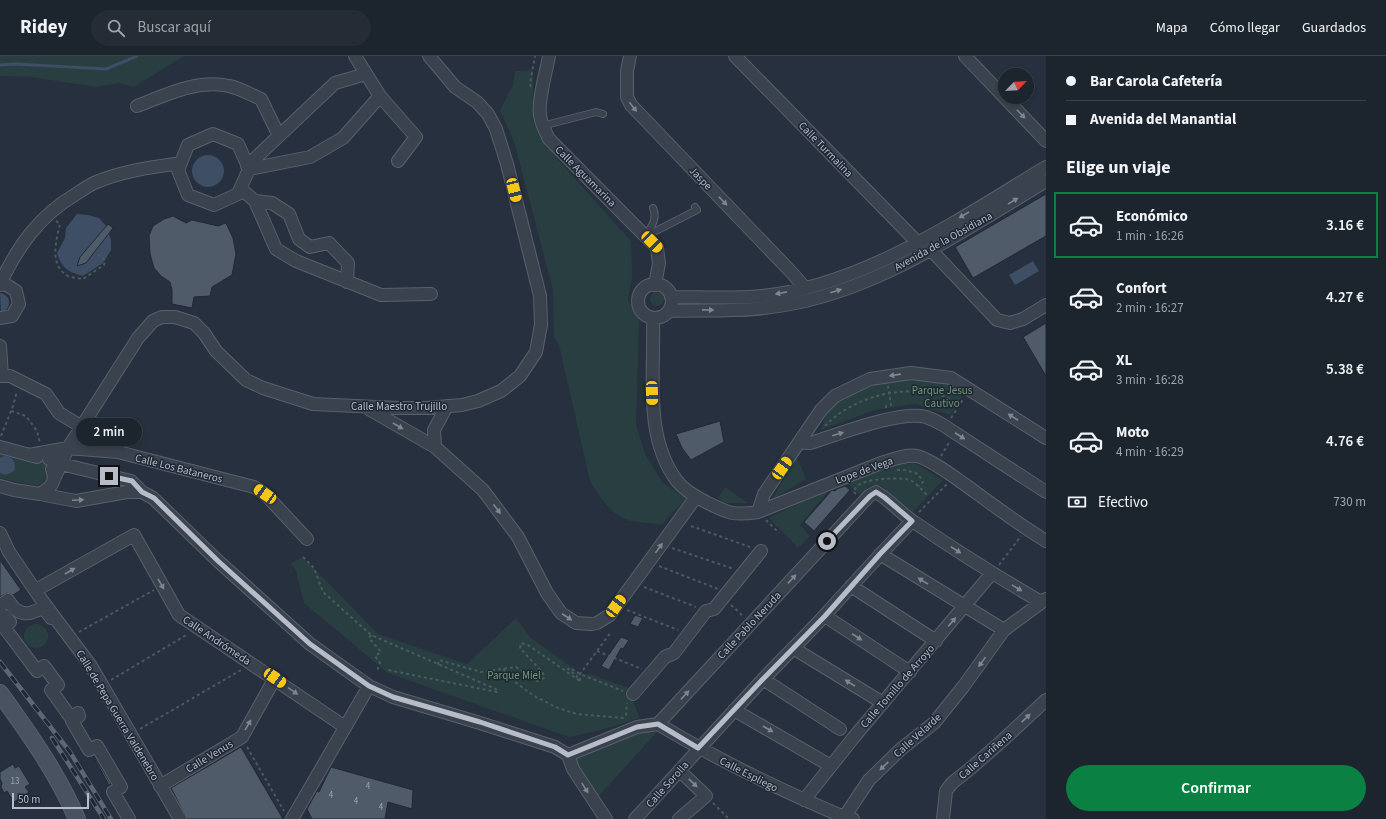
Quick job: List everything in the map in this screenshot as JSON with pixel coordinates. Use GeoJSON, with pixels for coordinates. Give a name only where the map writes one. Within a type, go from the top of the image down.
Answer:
{"type":"FeatureCollection","features":[{"type":"Feature","properties":{"kind":"main road"},"geometry":{"type":"LineString","coordinates":[[0,693],[29,733],[77,819]]}},
{"type":"Feature","properties":{"kind":"street"},"geometry":{"type":"LineString","coordinates":[[355,56],[380,96],[416,137],[398,161]]}},
{"type":"Feature","properties":{"kind":"street","name":"Calle Maestro Trujillo"},"geometry":{"type":"LineString","coordinates":[[40,494],[51,487],[68,448],[138,338],[153,321],[162,316],[175,316],[194,323],[204,333],[216,351],[246,380],[263,388],[313,404],[406,408],[462,405],[478,402],[501,391],[520,376],[536,352],[541,325],[540,296],[507,164],[496,129],[488,114],[477,102],[455,87],[429,56]]}},
{"type":"Feature","properties":{"kind":"street"},"geometry":{"type":"LineString","coordinates":[[542,126],[540,115],[549,56]]}},
{"type":"Feature","properties":{"kind":"street","name":"Jaspe"},"geometry":{"type":"LineString","coordinates":[[630,56],[627,97],[631,105],[794,274],[805,288]]}},
{"type":"Feature","properties":{"kind":"street","name":"Calle Turmalina"},"geometry":{"type":"LineString","coordinates":[[735,56],[917,242]]}},
{"type":"Feature","properties":{"kind":"street"},"geometry":{"type":"LineString","coordinates":[[965,56],[1046,141]]}},
{"type":"Feature","properties":{"kind":"street"},"geometry":{"type":"LineString","coordinates":[[248,168],[238,144],[213,134],[188,145],[178,170],[188,195],[214,205],[238,194],[248,168],[279,136],[335,83],[366,74]]}},
{"type":"Feature","properties":{"kind":"street"},"geometry":{"type":"LineString","coordinates":[[137,106],[181,89],[207,84],[230,86],[261,99],[279,136]]}},
{"type":"Feature","properties":{"kind":"street"},"geometry":{"type":"LineString","coordinates":[[248,168],[310,156],[336,142],[343,138],[380,96]]}},
{"type":"Feature","properties":{"kind":"street","name":"Calle Aguamarina"},"geometry":{"type":"LineString","coordinates":[[542,126],[549,139],[657,248],[659,263],[655,285]]}},
{"type":"Feature","properties":{"kind":"street"},"geometry":{"type":"LineString","coordinates":[[0,318],[12,316],[19,304],[16,292],[5,284],[0,284],[10,262],[23,242],[60,203],[94,183],[138,170],[181,163]]}},
{"type":"Feature","properties":{"kind":"street","name":"Avenida de la Obsidiana"},"geometry":{"type":"LineString","coordinates":[[671,297],[718,298],[763,296],[805,288],[850,274],[894,255],[1046,167]]}},
{"type":"Feature","properties":{"kind":"street","name":"Avenida de la Obsidiana"},"geometry":{"type":"LineString","coordinates":[[669,311],[733,310],[796,303],[858,285],[899,267],[931,250],[1046,181]]}},
{"type":"Feature","properties":{"kind":"street"},"geometry":{"type":"LineString","coordinates":[[241,189],[255,201],[276,249],[305,264],[381,295],[431,294]]}},
{"type":"Feature","properties":{"kind":"street"},"geometry":{"type":"LineString","coordinates":[[255,201],[272,203],[289,214],[299,239],[310,247],[329,243],[348,263],[347,282]]}},
{"type":"Feature","properties":{"kind":"street"},"geometry":{"type":"LineString","coordinates":[[305,264],[316,246]]}},
{"type":"Feature","properties":{"kind":"street"},"geometry":{"type":"LineString","coordinates":[[931,250],[997,320],[1010,323],[1024,319],[1046,305]]}},
{"type":"Feature","properties":{"kind":"street"},"geometry":{"type":"LineString","coordinates":[[649,286],[662,286],[667,290],[671,297],[671,308],[669,311],[664,315],[654,318],[648,317],[643,313],[639,306],[638,300],[640,293],[649,286]]}},
{"type":"Feature","properties":{"kind":"street"},"geometry":{"type":"LineString","coordinates":[[654,318],[652,380],[654,418],[663,456],[677,481],[696,497],[727,513],[744,514],[758,512],[764,494],[821,410],[835,396],[870,378],[911,373],[951,378],[1046,438]]}},
{"type":"Feature","properties":{"kind":"street"},"geometry":{"type":"LineString","coordinates":[[0,346],[1,376],[10,376],[46,394],[59,414],[82,427]]}},
{"type":"Feature","properties":{"kind":"street"},"geometry":{"type":"LineString","coordinates":[[435,447],[434,430],[446,406]]}},
{"type":"Feature","properties":{"kind":"street"},"geometry":{"type":"LineString","coordinates":[[364,407],[435,447],[483,490],[518,537],[547,593],[561,613],[576,623],[598,623],[610,615],[696,497]]}},
{"type":"Feature","properties":{"kind":"street"},"geometry":{"type":"LineString","coordinates":[[800,442],[810,443],[882,421],[910,416],[926,417],[943,425],[1046,492]]}},
{"type":"Feature","properties":{"kind":"street"},"geometry":{"type":"LineString","coordinates":[[0,448],[29,454],[61,464],[132,481],[142,492],[154,498],[218,561],[310,644],[369,686],[393,697],[480,722],[555,747],[568,755],[573,768],[606,819]]}},
{"type":"Feature","properties":{"kind":"street","name":"Calle Los Bataneros"},"geometry":{"type":"LineString","coordinates":[[29,454],[68,448],[118,452],[254,487],[265,494],[306,539]]}},
{"type":"Feature","properties":{"kind":"street","name":"Lope de Vega"},"geometry":{"type":"LineString","coordinates":[[758,512],[881,463],[900,457],[917,456],[954,477],[1046,541]]}},
{"type":"Feature","properties":{"kind":"street"},"geometry":{"type":"LineString","coordinates":[[49,459],[55,477]]}},
{"type":"Feature","properties":{"kind":"street"},"geometry":{"type":"LineString","coordinates":[[0,486],[76,502],[127,492],[142,492]]}},
{"type":"Feature","properties":{"kind":"street","name":"Calle Pablo Neruda"},"geometry":{"type":"LineString","coordinates":[[658,724],[864,502],[876,492],[913,519]]}},
{"type":"Feature","properties":{"kind":"street"},"geometry":{"type":"LineString","coordinates":[[913,519],[992,573],[1044,601]]}},
{"type":"Feature","properties":{"kind":"street","name":"Calle Sorolla"},"geometry":{"type":"LineString","coordinates":[[635,819],[680,771],[698,748],[825,616],[913,519]]}},
{"type":"Feature","properties":{"kind":"street","name":"Calle de Pepa Guerra Valdenebro"},"geometry":{"type":"LineString","coordinates":[[0,533],[9,552],[91,666],[180,819]]}},
{"type":"Feature","properties":{"kind":"street","name":"Calle Andrómeda"},"geometry":{"type":"LineString","coordinates":[[36,590],[134,535],[179,614],[345,727]]}},
{"type":"Feature","properties":{"kind":"street"},"geometry":{"type":"LineString","coordinates":[[633,694],[666,657],[674,653],[706,611],[714,609],[761,551]]}},
{"type":"Feature","properties":{"kind":"street"},"geometry":{"type":"LineString","coordinates":[[880,554],[1004,630]]}},
{"type":"Feature","properties":{"kind":"street","name":"Calle Tomillo de Arroyo"},"geometry":{"type":"LineString","coordinates":[[804,800],[992,573]]}},
{"type":"Feature","properties":{"kind":"street"},"geometry":{"type":"LineString","coordinates":[[851,586],[936,641]]}},
{"type":"Feature","properties":{"kind":"street"},"geometry":{"type":"LineString","coordinates":[[0,606],[8,600],[14,610],[21,613],[29,613],[38,609],[43,609],[46,611],[88,668],[176,819]]}},
{"type":"Feature","properties":{"kind":"street","name":"Calle Velarde"},"geometry":{"type":"LineString","coordinates":[[847,818],[869,780],[901,749],[934,723],[963,687],[1004,630],[1044,601]]}},
{"type":"Feature","properties":{"kind":"street"},"geometry":{"type":"LineString","coordinates":[[0,620],[5,616],[10,622],[4,627],[37,671],[44,666],[58,685],[51,690],[71,718],[78,713],[79,716],[72,721],[89,750],[97,746],[121,788],[113,792],[129,819]]}},
{"type":"Feature","properties":{"kind":"street"},"geometry":{"type":"LineString","coordinates":[[825,616],[910,672]]}},
{"type":"Feature","properties":{"kind":"street"},"geometry":{"type":"LineString","coordinates":[[793,648],[883,703]]}},
{"type":"Feature","properties":{"kind":"street","name":"Calle Venus"},"geometry":{"type":"LineString","coordinates":[[160,786],[242,737],[275,678]]}},
{"type":"Feature","properties":{"kind":"street"},"geometry":{"type":"LineString","coordinates":[[763,679],[840,729]]}},
{"type":"Feature","properties":{"kind":"street"},"geometry":{"type":"LineString","coordinates":[[288,816],[345,727],[369,686]]}},
{"type":"Feature","properties":{"kind":"street","name":"Calle Cariñena"},"geometry":{"type":"LineString","coordinates":[[943,819],[946,791],[952,783],[1004,740],[1046,700]]}},
{"type":"Feature","properties":{"kind":"street"},"geometry":{"type":"LineString","coordinates":[[734,710],[831,766]]}},
{"type":"Feature","properties":{"kind":"street"},"geometry":{"type":"LineString","coordinates":[[568,755],[637,727],[658,724]]}},
{"type":"Feature","properties":{"kind":"street","name":"Calle Espliego"},"geometry":{"type":"LineString","coordinates":[[658,724],[698,748],[774,787],[847,818]]}},
{"type":"Feature","properties":{"kind":"street"},"geometry":{"type":"LineString","coordinates":[[679,819],[706,796],[680,771]]}},
{"type":"Feature","properties":{"kind":"lane"},"geometry":{"type":"LineString","coordinates":[[542,126],[596,112],[602,114]]}},
{"type":"Feature","properties":{"kind":"lane"},"geometry":{"type":"LineString","coordinates":[[646,236],[697,210],[695,207]]}},
{"type":"Feature","properties":{"kind":"lane"},"geometry":{"type":"LineString","coordinates":[[646,236],[655,219],[656,213],[653,208]]}},
{"type":"Feature","properties":{"kind":"path"},"geometry":{"type":"LineString","coordinates":[[47,215],[60,224],[54,250],[59,268],[68,276],[83,279],[104,265],[105,260],[95,252]]}},
{"type":"Feature","properties":{"kind":"path"},"geometry":{"type":"LineString","coordinates":[[2,433],[20,380]]}},
{"type":"Feature","properties":{"kind":"path"},"geometry":{"type":"LineString","coordinates":[[821,430],[833,417],[846,409],[882,394],[906,391],[928,392],[944,396],[960,404]]}},
{"type":"Feature","properties":{"kind":"path"},"geometry":{"type":"LineString","coordinates":[[950,420],[968,392]]}},
{"type":"Feature","properties":{"kind":"path"},"geometry":{"type":"LineString","coordinates":[[887,410],[886,406],[892,405],[889,394]]}},
{"type":"Feature","properties":{"kind":"path"},"geometry":{"type":"LineString","coordinates":[[10,412],[26,416],[37,431],[40,446]]}},
{"type":"Feature","properties":{"kind":"path"},"geometry":{"type":"LineString","coordinates":[[938,462],[954,435]]}},
{"type":"Feature","properties":{"kind":"path"},"geometry":{"type":"LineString","coordinates":[[892,470],[905,470],[918,474],[922,482],[919,486]]}},
{"type":"Feature","properties":{"kind":"path"},"geometry":{"type":"LineString","coordinates":[[854,490],[860,484],[883,479],[910,480],[919,486],[928,496]]}},
{"type":"Feature","properties":{"kind":"path"},"geometry":{"type":"LineString","coordinates":[[913,519],[949,482]]}},
{"type":"Feature","properties":{"kind":"path"},"geometry":{"type":"LineString","coordinates":[[758,512],[779,533]]}},
{"type":"Feature","properties":{"kind":"path"},"geometry":{"type":"LineString","coordinates":[[691,526],[761,551]]}},
{"type":"Feature","properties":{"kind":"path"},"geometry":{"type":"LineString","coordinates":[[1004,558],[1016,543]]}},
{"type":"Feature","properties":{"kind":"path"},"geometry":{"type":"LineString","coordinates":[[661,544],[743,573]]}},
{"type":"Feature","properties":{"kind":"path"},"geometry":{"type":"LineString","coordinates":[[303,557],[314,568],[323,592],[371,635],[498,690],[496,692],[388,670]]}},
{"type":"Feature","properties":{"kind":"path"},"geometry":{"type":"LineString","coordinates":[[648,562],[725,594],[751,624]]}},
{"type":"Feature","properties":{"kind":"path"},"geometry":{"type":"LineString","coordinates":[[633,582],[706,611]]}},
{"type":"Feature","properties":{"kind":"path"},"geometry":{"type":"LineString","coordinates":[[70,638],[162,585]]}},
{"type":"Feature","properties":{"kind":"path"},"geometry":{"type":"LineString","coordinates":[[616,606],[689,634]]}},
{"type":"Feature","properties":{"kind":"path"},"geometry":{"type":"LineString","coordinates":[[101,685],[199,628]]}},
{"type":"Feature","properties":{"kind":"path"},"geometry":{"type":"LineString","coordinates":[[438,665],[439,660],[481,672],[516,667],[537,681],[544,678],[543,673],[520,648],[521,643],[528,645],[580,681],[580,674],[611,632]]}},
{"type":"Feature","properties":{"kind":"path"},"geometry":{"type":"LineString","coordinates":[[371,635],[370,638],[381,652],[375,656],[380,663],[377,671]]}},
{"type":"Feature","properties":{"kind":"path"},"geometry":{"type":"LineString","coordinates":[[597,651],[652,673]]}},
{"type":"Feature","properties":{"kind":"path"},"geometry":{"type":"LineString","coordinates":[[130,734],[252,663]]}},
{"type":"Feature","properties":{"kind":"path"},"geometry":{"type":"LineString","coordinates":[[503,669],[511,679],[534,696],[558,708],[577,714],[623,718],[626,715],[628,699],[633,694],[580,674],[570,668],[568,669],[577,676],[576,678]]}},
{"type":"Feature","properties":{"kind":"path"},"geometry":{"type":"LineString","coordinates":[[242,737],[288,816]]}},
{"type":"Feature","properties":{"kind":"path"},"geometry":{"type":"LineString","coordinates":[[706,796],[729,819]]}},
{"type":"Feature","properties":{"kind":"green space"},"geometry":{"type":"Polygon","coordinates":[[[0,56],[184,56],[134,87],[119,83],[96,87],[32,77],[0,76],[0,56]]]}},
{"type":"Feature","properties":{"kind":"green space"},"geometry":{"type":"Polygon","coordinates":[[[533,70],[534,123],[543,143],[631,241],[632,276],[628,300],[639,319],[636,425],[645,454],[662,482],[686,499],[662,524],[643,523],[624,519],[612,511],[590,481],[559,345],[554,337],[553,290],[515,145],[500,111],[513,85],[515,71],[533,70]]]}},
{"type":"Feature","properties":{"kind":"green space"},"geometry":{"type":"Polygon","coordinates":[[[654,292],[660,292],[664,296],[664,302],[660,306],[654,306],[650,302],[650,296],[654,292]]]}},
{"type":"Feature","properties":{"kind":"green space","name":"Parque Jesus Cautivo"},"geometry":{"type":"Polygon","coordinates":[[[913,377],[948,382],[965,391],[950,415],[915,404],[875,410],[821,430],[826,414],[838,399],[871,383],[913,377]]]}},
{"type":"Feature","properties":{"kind":"green space"},"geometry":{"type":"Polygon","coordinates":[[[0,452],[43,461],[49,472],[47,479],[36,486],[0,478],[0,452]]]}},
{"type":"Feature","properties":{"kind":"green space"},"geometry":{"type":"Polygon","coordinates":[[[796,455],[806,479],[773,499],[796,455]]]}},
{"type":"Feature","properties":{"kind":"green space"},"geometry":{"type":"Polygon","coordinates":[[[914,463],[943,480],[911,514],[882,486],[871,485],[860,495],[847,483],[891,465],[914,463]]]}},
{"type":"Feature","properties":{"kind":"green space"},"geometry":{"type":"Polygon","coordinates":[[[725,487],[748,503],[724,503],[718,498],[725,487]]]}},
{"type":"Feature","properties":{"kind":"green space"},"geometry":{"type":"Polygon","coordinates":[[[832,487],[800,525],[810,536],[798,548],[769,518],[832,487]]]}},
{"type":"Feature","properties":{"kind":"green space","name":"Parque Miel"},"geometry":{"type":"Polygon","coordinates":[[[303,557],[378,634],[467,664],[516,618],[531,638],[580,673],[585,675],[590,674],[631,689],[634,704],[640,718],[601,730],[569,737],[388,673],[304,603],[296,571],[291,563],[303,557]]]}},
{"type":"Feature","properties":{"kind":"green space"},"geometry":{"type":"Polygon","coordinates":[[[36,624],[45,627],[48,636],[45,645],[36,648],[27,645],[24,636],[27,627],[36,624]]]}},
{"type":"Feature","properties":{"kind":"green space"},"geometry":{"type":"Polygon","coordinates":[[[643,732],[657,732],[598,797],[576,760],[599,747],[643,732]]]}},
{"type":"Feature","properties":{"kind":"water"},"geometry":{"type":"Polygon","coordinates":[[[208,155],[219,160],[224,171],[219,182],[208,187],[197,182],[192,171],[197,160],[208,155]]]}},
{"type":"Feature","properties":{"kind":"water"},"geometry":{"type":"Polygon","coordinates":[[[77,214],[99,218],[107,227],[111,240],[111,250],[103,263],[83,276],[66,269],[61,263],[57,253],[65,238],[66,228],[77,214]]]}},
{"type":"Feature","properties":{"kind":"water"},"geometry":{"type":"Polygon","coordinates":[[[1033,261],[1039,271],[1015,285],[1009,275],[1033,261]]]}},
{"type":"Feature","properties":{"kind":"water"},"geometry":{"type":"Polygon","coordinates":[[[0,293],[7,296],[9,302],[7,308],[1,312],[0,293]]]}},
{"type":"Feature","properties":{"kind":"water"},"geometry":{"type":"Polygon","coordinates":[[[4,456],[10,457],[15,463],[14,471],[6,475],[0,473],[0,458],[4,456]]]}},
{"type":"Feature","properties":{"kind":"building"},"geometry":{"type":"Polygon","coordinates":[[[1046,194],[1046,236],[973,278],[955,247],[1046,194]]]}},
{"type":"Feature","properties":{"kind":"building"},"geometry":{"type":"Polygon","coordinates":[[[173,216],[186,223],[192,220],[218,226],[226,223],[233,238],[236,254],[232,275],[212,287],[210,296],[194,297],[192,308],[172,304],[172,290],[170,282],[161,276],[154,268],[150,254],[149,236],[153,226],[164,219],[173,216]]]}},
{"type":"Feature","properties":{"kind":"building"},"geometry":{"type":"Polygon","coordinates":[[[108,224],[113,228],[86,263],[77,266],[80,257],[108,224]]]}},
{"type":"Feature","properties":{"kind":"building"},"geometry":{"type":"Polygon","coordinates":[[[1046,323],[1046,376],[1023,337],[1046,323]]]}},
{"type":"Feature","properties":{"kind":"building"},"geometry":{"type":"Polygon","coordinates":[[[720,421],[724,442],[691,460],[682,448],[676,434],[720,421]]]}},
{"type":"Feature","properties":{"kind":"building"},"geometry":{"type":"Polygon","coordinates":[[[845,486],[850,490],[814,531],[804,522],[832,490],[835,491],[845,486]]]}},
{"type":"Feature","properties":{"kind":"building"},"geometry":{"type":"Polygon","coordinates":[[[0,560],[21,590],[13,595],[7,593],[0,597],[0,560]]]}},
{"type":"Feature","properties":{"kind":"building"},"geometry":{"type":"Polygon","coordinates":[[[635,615],[643,618],[638,627],[630,624],[635,615]]]}},
{"type":"Feature","properties":{"kind":"building"},"geometry":{"type":"Polygon","coordinates":[[[621,637],[629,640],[623,649],[621,648],[609,670],[601,666],[621,637]]]}},
{"type":"Feature","properties":{"kind":"building"},"geometry":{"type":"Polygon","coordinates":[[[241,747],[283,819],[187,819],[171,788],[241,747]]]}},
{"type":"Feature","properties":{"kind":"building"},"geometry":{"type":"Polygon","coordinates":[[[94,756],[111,784],[109,785],[94,756]]]}},
{"type":"Feature","properties":{"kind":"building"},"geometry":{"type":"Polygon","coordinates":[[[13,764],[15,768],[19,766],[30,784],[25,787],[29,792],[14,802],[7,791],[4,793],[1,787],[2,783],[0,779],[0,772],[13,764]]]}},
{"type":"Feature","properties":{"kind":"building"},"geometry":{"type":"Polygon","coordinates":[[[331,767],[413,790],[412,809],[388,802],[385,819],[312,819],[307,809],[317,791],[319,792],[331,767]]]}},
{"type":"Feature","properties":{"kind":"waterway"},"geometry":{"type":"LineString","coordinates":[[0,65],[15,64],[106,69],[137,56]]}},
{"type":"Feature","properties":{"kind":"railway"},"geometry":{"type":"LineString","coordinates":[[0,662],[70,752],[111,819]]}},
{"type":"Feature","properties":{"kind":"railway"},"geometry":{"type":"LineString","coordinates":[[52,738],[104,819]]}},
{"type":"Feature","properties":{"kind":"route"},"geometry":{"type":"LineString","coordinates":[[109,476],[132,481],[142,492],[154,498],[218,561],[310,644],[369,686],[393,697],[480,722],[555,747],[568,755],[637,727],[658,724],[698,748],[825,616],[880,554],[912,521],[876,492],[870,496],[827,541]]}}]}
